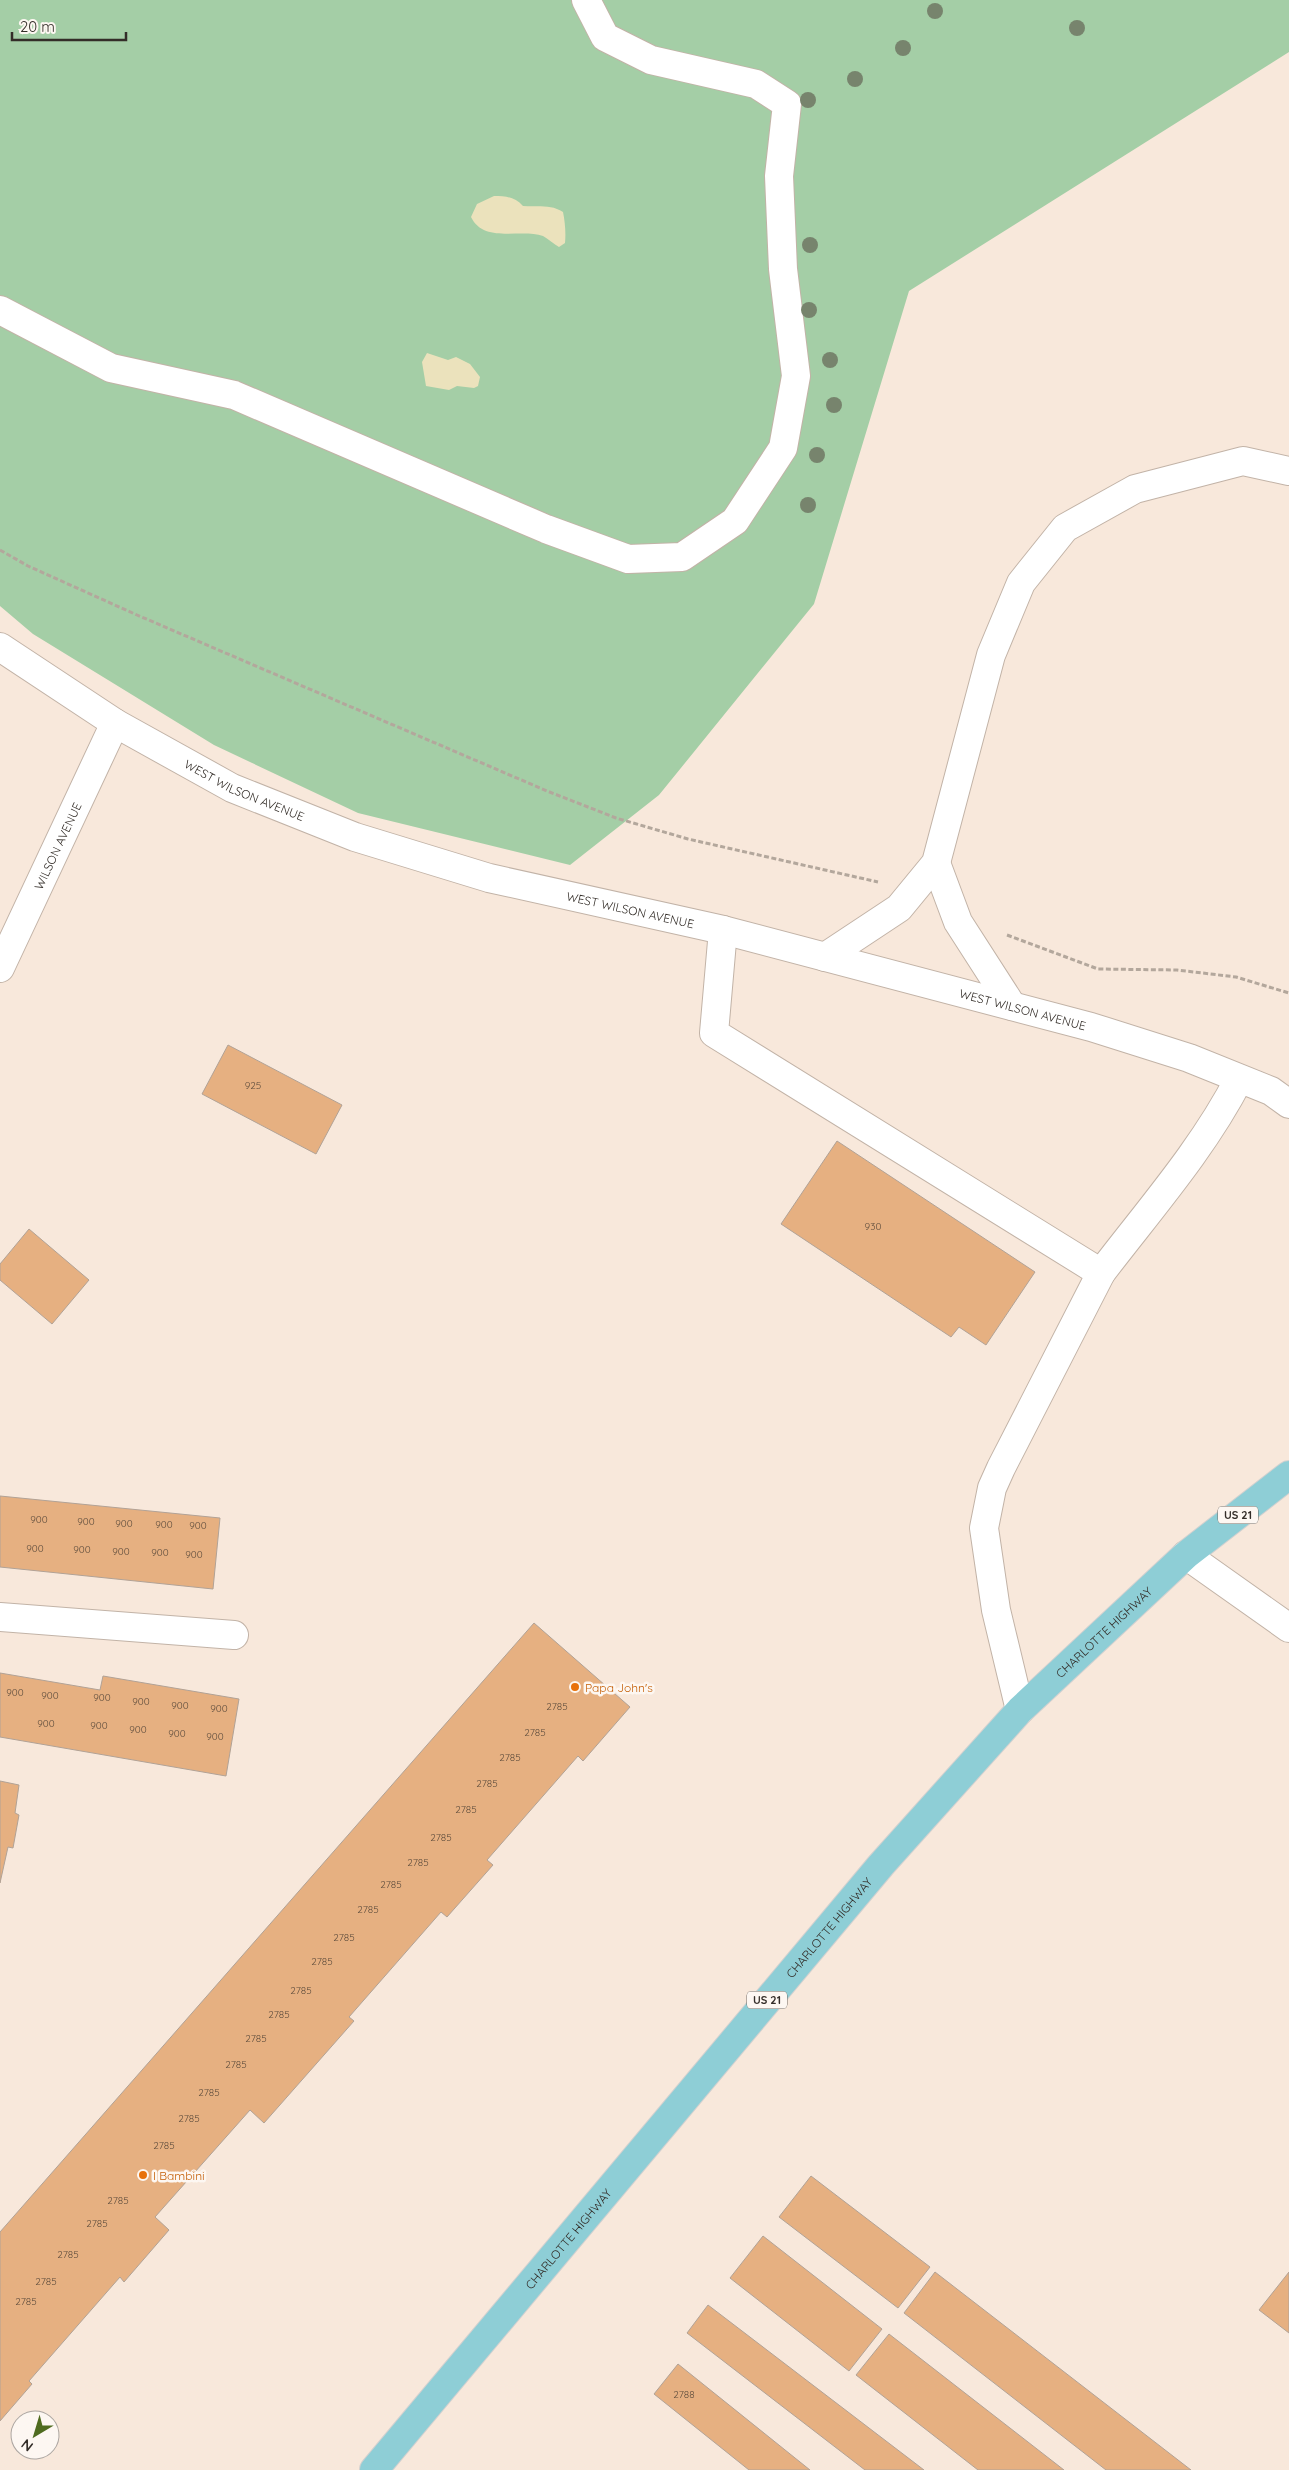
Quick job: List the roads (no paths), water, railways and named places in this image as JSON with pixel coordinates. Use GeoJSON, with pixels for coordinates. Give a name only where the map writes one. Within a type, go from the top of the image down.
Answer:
{"type":"FeatureCollection","features":[{"type":"Feature","properties":{"kind":"main road","name":"CHARLOTTE HIGHWAY"},"geometry":{"type":"LineString","coordinates":[[374,2470],[881,1865],[1020,1710],[1186,1555],[1289,1475]]}},
{"type":"Feature","properties":{"kind":"street"},"geometry":{"type":"LineString","coordinates":[[0,310],[111,368],[234,395],[573,539],[628,558],[682,557],[735,521],[783,448],[796,376],[782,269],[779,176],[786,104],[756,84],[651,60],[605,37],[586,0]]}},
{"type":"Feature","properties":{"kind":"street"},"geometry":{"type":"LineString","coordinates":[[826,957],[899,908],[936,863],[991,655],[1020,583],[1065,528],[1135,489],[1234,463],[1243,461],[1289,471]]}},
{"type":"Feature","properties":{"kind":"street","name":"WEST WILSON AVENUE"},"geometry":{"type":"LineString","coordinates":[[0,647],[114,723],[232,788],[355,837],[489,878],[723,930],[1091,1027],[1189,1058],[1271,1091],[1289,1104]]}},
{"type":"Feature","properties":{"kind":"street","name":"WILSON AVENUE"},"geometry":{"type":"LineString","coordinates":[[0,968],[114,723]]}},
{"type":"Feature","properties":{"kind":"street"},"geometry":{"type":"LineString","coordinates":[[936,863],[958,922],[1012,1006]]}},
{"type":"Feature","properties":{"kind":"street"},"geometry":{"type":"LineString","coordinates":[[723,930],[714,1032],[1101,1273]]}},
{"type":"Feature","properties":{"kind":"street"},"geometry":{"type":"LineString","coordinates":[[1020,1710],[996,1610],[984,1528],[992,1488],[1101,1273],[1202,1140],[1221,1113],[1239,1078]]}},
{"type":"Feature","properties":{"kind":"street"},"geometry":{"type":"LineString","coordinates":[[1186,1555],[1289,1628]]}},
{"type":"Feature","properties":{"kind":"street"},"geometry":{"type":"LineString","coordinates":[[0,1617],[234,1635]]}},
{"type":"Feature","properties":{"kind":"place","name":"Papa John's"},"geometry":{"type":"Point","coordinates":[575,1687]}},
{"type":"Feature","properties":{"kind":"place","name":"I Bambini"},"geometry":{"type":"Point","coordinates":[143,2175]}}]}
